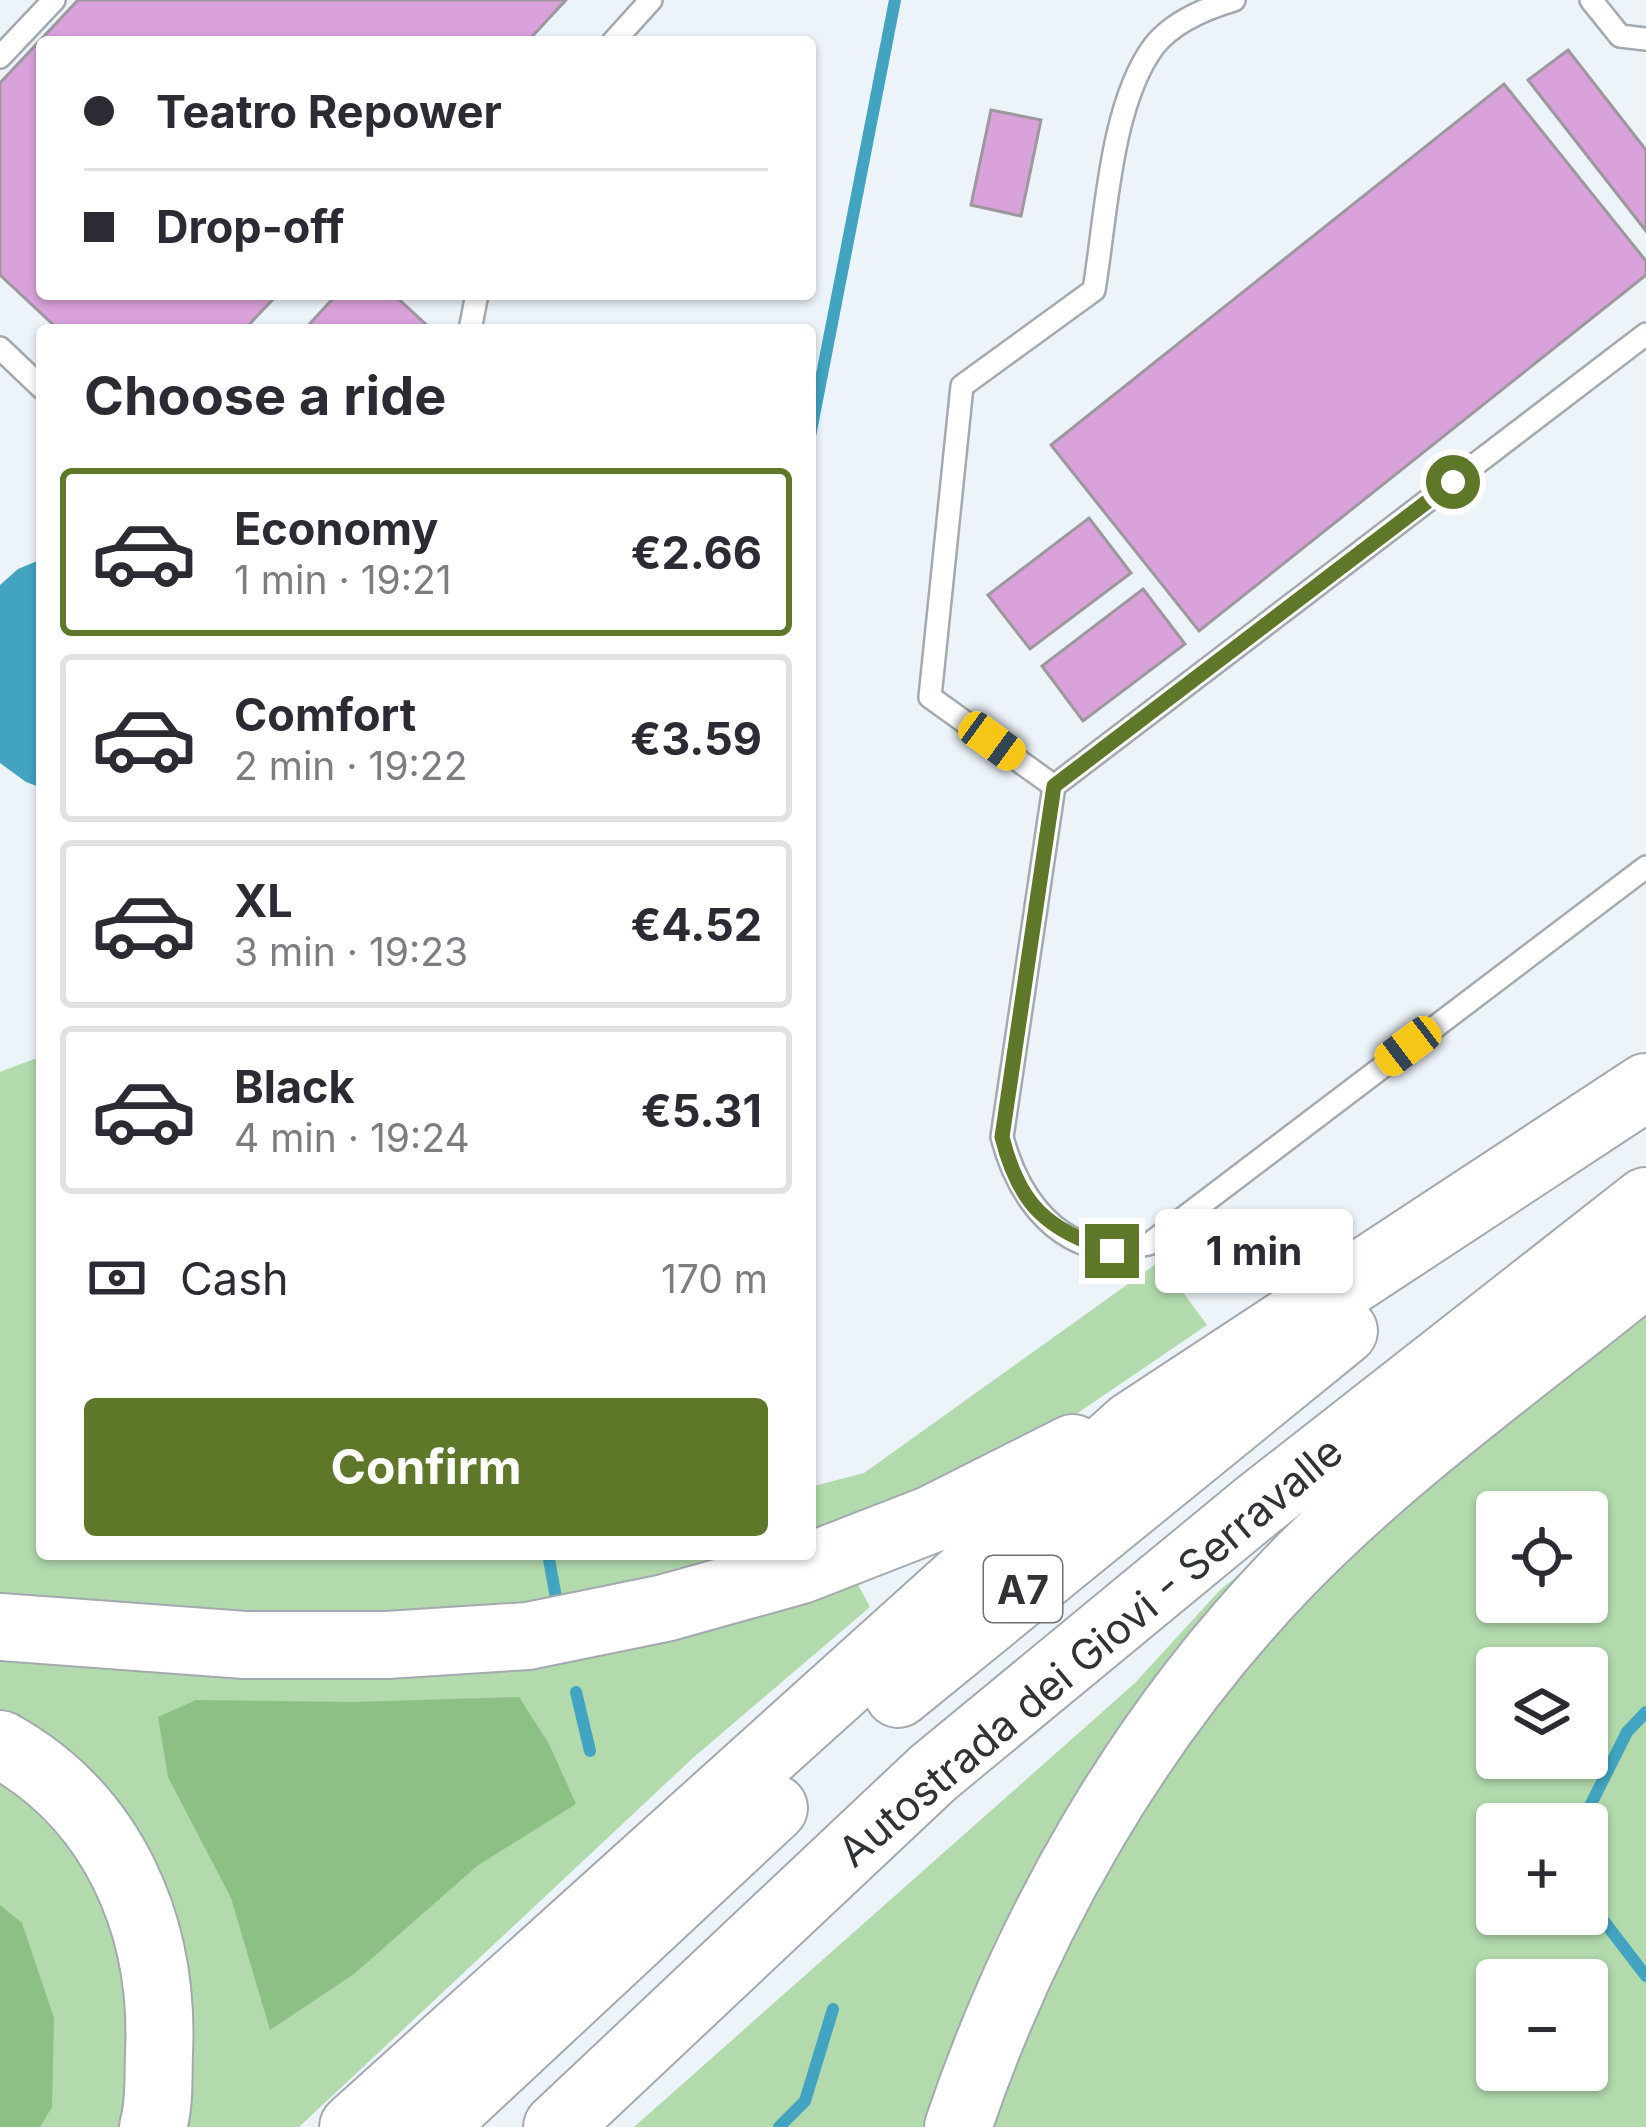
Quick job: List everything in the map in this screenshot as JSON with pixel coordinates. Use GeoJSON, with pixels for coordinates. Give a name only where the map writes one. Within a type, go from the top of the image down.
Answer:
{"type":"FeatureCollection","features":[{"type":"Feature","properties":{"kind":"highway","name":"A7"},"geometry":{"type":"LineString","coordinates":[[353,2127],[1132,1425],[1646,1088]]}},
{"type":"Feature","properties":{"kind":"highway","name":"Autostrada dei Giovi - Serravalle"},"geometry":{"type":"LineString","coordinates":[[432,2127],[934,1663],[1646,1088]]}},
{"type":"Feature","properties":{"kind":"highway","name":"Autostrada dei Giovi - Serravalle"},"geometry":{"type":"LineString","coordinates":[[557,2127],[933,1773],[1258,1504],[1646,1201]]}},
{"type":"Feature","properties":{"kind":"highway"},"geometry":{"type":"LineString","coordinates":[[958,2127],[1017,1978],[1065,1881],[1148,1747],[1225,1642],[1286,1574],[1363,1503],[1646,1272]]}},
{"type":"Feature","properties":{"kind":"highway"},"geometry":{"type":"LineString","coordinates":[[0,1627],[245,1645],[387,1645],[528,1636],[665,1609],[801,1570],[932,1519],[1056,1455],[1132,1425]]}},
{"type":"Feature","properties":{"kind":"highway"},"geometry":{"type":"LineString","coordinates":[[0,1744],[34,1766],[85,1812],[132,1887],[149,1936],[158,1994],[153,2127]]}},
{"type":"Feature","properties":{"kind":"lane"},"geometry":{"type":"LineString","coordinates":[[0,57],[54,0]]}},
{"type":"Feature","properties":{"kind":"lane"},"geometry":{"type":"LineString","coordinates":[[618,36],[651,0]]}},
{"type":"Feature","properties":{"kind":"lane"},"geometry":{"type":"LineString","coordinates":[[1054,786],[930,697],[962,386],[1094,290],[1125,103],[1155,44],[1202,10],[1234,0]]}},
{"type":"Feature","properties":{"kind":"lane"},"geometry":{"type":"LineString","coordinates":[[1591,0],[1620,36],[1646,39]]}},
{"type":"Feature","properties":{"kind":"lane"},"geometry":{"type":"LineString","coordinates":[[1646,334],[1054,786],[1002,1137],[1011,1172],[1033,1208],[1070,1237],[1112,1251],[1149,1244],[1646,867]]}},
{"type":"Feature","properties":{"kind":"lane"},"geometry":{"type":"LineString","coordinates":[[0,348],[36,382]]}},
{"type":"Feature","properties":{"kind":"green space"},"geometry":{"type":"Polygon","coordinates":[[[36,1058],[36,1560],[740,1560],[506,1612],[370,1622],[0,1600],[0,1072],[36,1058]]]}},
{"type":"Feature","properties":{"kind":"green space"},"geometry":{"type":"Polygon","coordinates":[[[1160,1261],[1207,1325],[1038,1440],[816,1537],[816,1485],[864,1473],[1160,1261]]]}},
{"type":"Feature","properties":{"kind":"green space"},"geometry":{"type":"Polygon","coordinates":[[[1646,1294],[1646,2127],[992,2127],[1071,1934],[1150,1794],[1303,1584],[1646,1294]]]}},
{"type":"Feature","properties":{"kind":"green space"},"geometry":{"type":"Polygon","coordinates":[[[1264,1554],[932,2127],[634,2127],[1135,1683],[1219,1591],[1264,1554]]]}},
{"type":"Feature","properties":{"kind":"green space"},"geometry":{"type":"Polygon","coordinates":[[[856,1581],[870,1607],[694,1757],[299,2127],[174,2127],[177,1966],[0,1729],[0,1648],[856,1581]]]}},
{"type":"Feature","properties":{"kind":"green space"},"geometry":{"type":"Polygon","coordinates":[[[519,1697],[549,1744],[576,1804],[477,1866],[354,1974],[270,2030],[231,1898],[168,1777],[158,1717],[196,1700],[519,1697]]]}},
{"type":"Feature","properties":{"kind":"green space"},"geometry":{"type":"Polygon","coordinates":[[[0,1782],[62,1831],[117,1925],[136,2018],[120,2127],[0,2127],[0,1782]]]}},
{"type":"Feature","properties":{"kind":"green space"},"geometry":{"type":"Polygon","coordinates":[[[0,1905],[22,1923],[54,2018],[52,2107],[40,2127],[0,2127],[0,1905]]]}},
{"type":"Feature","properties":{"kind":"water"},"geometry":{"type":"Polygon","coordinates":[[[36,562],[36,786],[0,763],[0,585],[36,562]]]}},
{"type":"Feature","properties":{"kind":"building"},"geometry":{"type":"Polygon","coordinates":[[[78,0],[566,0],[533,36],[44,36],[78,0]]]}},
{"type":"Feature","properties":{"kind":"building"},"geometry":{"type":"Polygon","coordinates":[[[36,45],[36,300],[272,300],[250,324],[53,324],[0,275],[0,83],[36,45]]]}},
{"type":"Feature","properties":{"kind":"building"},"geometry":{"type":"Polygon","coordinates":[[[1568,50],[1646,150],[1646,231],[1528,80],[1568,50]]]}},
{"type":"Feature","properties":{"kind":"building"},"geometry":{"type":"Polygon","coordinates":[[[1504,84],[1646,261],[1646,275],[1199,631],[1051,445],[1504,84]]]}},
{"type":"Feature","properties":{"kind":"building"},"geometry":{"type":"Polygon","coordinates":[[[991,110],[1041,120],[1021,216],[971,205],[991,110]]]}},
{"type":"Feature","properties":{"kind":"building"},"geometry":{"type":"Polygon","coordinates":[[[332,300],[400,300],[426,324],[310,324],[332,300]]]}},
{"type":"Feature","properties":{"kind":"building"},"geometry":{"type":"Polygon","coordinates":[[[1089,518],[1131,573],[1030,649],[988,595],[1089,518]]]}},
{"type":"Feature","properties":{"kind":"building"},"geometry":{"type":"Polygon","coordinates":[[[1143,589],[1185,644],[1083,721],[1042,666],[1143,589]]]}},
{"type":"Feature","properties":{"kind":"waterway"},"geometry":{"type":"LineString","coordinates":[[816,405],[895,0]]}},
{"type":"Feature","properties":{"kind":"waterway"},"geometry":{"type":"LineString","coordinates":[[549,1560],[557,1603]]}},
{"type":"Feature","properties":{"kind":"waterway"},"geometry":{"type":"LineString","coordinates":[[576,1692],[590,1751]]}},
{"type":"Feature","properties":{"kind":"waterway"},"geometry":{"type":"LineString","coordinates":[[1592,1803],[1627,1732],[1646,1712]]}},
{"type":"Feature","properties":{"kind":"waterway"},"geometry":{"type":"LineString","coordinates":[[1608,1927],[1646,1976]]}},
{"type":"Feature","properties":{"kind":"waterway"},"geometry":{"type":"LineString","coordinates":[[779,2127],[805,2101],[833,2009]]}},
{"type":"Feature","properties":{"kind":"route"},"geometry":{"type":"LineString","coordinates":[[1112,1251],[1070,1237],[1033,1208],[1011,1172],[1002,1137],[1054,786],[1453,482]]}}]}
